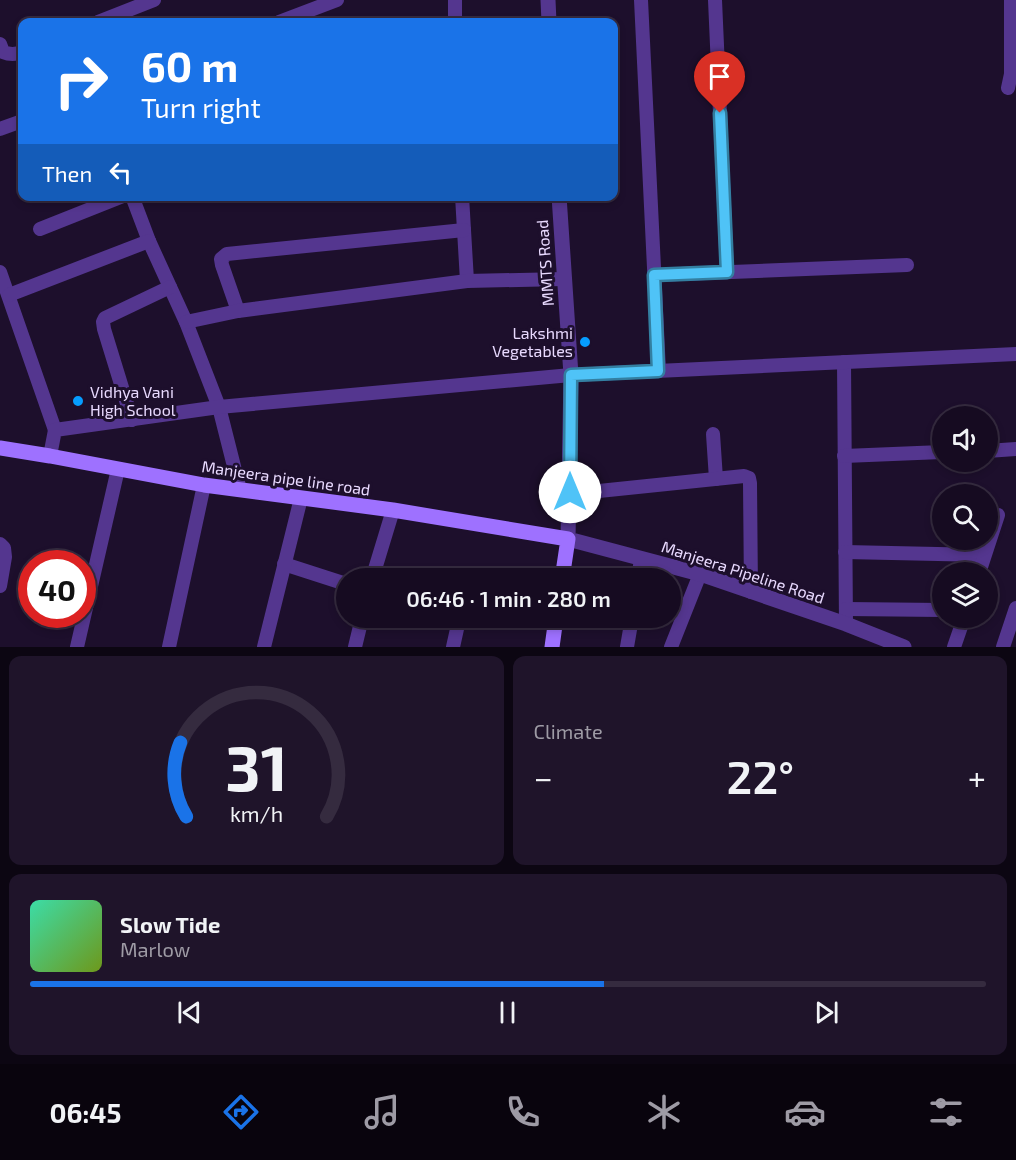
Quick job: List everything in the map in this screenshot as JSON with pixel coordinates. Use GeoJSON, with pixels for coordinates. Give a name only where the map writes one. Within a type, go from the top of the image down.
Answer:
{"type":"FeatureCollection","features":[{"type":"Feature","properties":{"kind":"main road","name":"Manjeera pipe line road"},"geometry":{"type":"LineString","coordinates":[[0,448],[204,485],[393,510],[568,538]]}},
{"type":"Feature","properties":{"kind":"main road","name":"MMTS Road"},"geometry":{"type":"LineString","coordinates":[[564,568],[568,538]]}},
{"type":"Feature","properties":{"kind":"main road"},"geometry":{"type":"LineString","coordinates":[[552,647],[555,628]]}},
{"type":"Feature","properties":{"kind":"street"},"geometry":{"type":"LineString","coordinates":[[108,18],[154,0]]}},
{"type":"Feature","properties":{"kind":"street"},"geometry":{"type":"LineString","coordinates":[[287,18],[311,5],[337,0]]}},
{"type":"Feature","properties":{"kind":"street"},"geometry":{"type":"LineString","coordinates":[[455,0],[455,18]]}},
{"type":"Feature","properties":{"kind":"street"},"geometry":{"type":"LineString","coordinates":[[548,0],[549,18]]}},
{"type":"Feature","properties":{"kind":"street"},"geometry":{"type":"LineString","coordinates":[[641,0],[658,371]]}},
{"type":"Feature","properties":{"kind":"street"},"geometry":{"type":"LineString","coordinates":[[715,0],[727,272]]}},
{"type":"Feature","properties":{"kind":"street"},"geometry":{"type":"LineString","coordinates":[[1008,88],[1011,74],[1011,0]]}},
{"type":"Feature","properties":{"kind":"street"},"geometry":{"type":"LineString","coordinates":[[0,44],[3,52],[10,55],[18,54]]}},
{"type":"Feature","properties":{"kind":"street"},"geometry":{"type":"LineString","coordinates":[[0,129],[18,122]]}},
{"type":"Feature","properties":{"kind":"street"},"geometry":{"type":"LineString","coordinates":[[40,229],[110,201]]}},
{"type":"Feature","properties":{"kind":"street"},"geometry":{"type":"LineString","coordinates":[[134,201],[149,241],[186,322],[219,407],[240,489]]}},
{"type":"Feature","properties":{"kind":"street"},"geometry":{"type":"LineString","coordinates":[[462,201],[467,281]]}},
{"type":"Feature","properties":{"kind":"street","name":"MMTS Road"},"geometry":{"type":"LineString","coordinates":[[559,201],[571,375],[568,538]]}},
{"type":"Feature","properties":{"kind":"street"},"geometry":{"type":"LineString","coordinates":[[238,311],[222,266],[222,259],[227,255],[464,230]]}},
{"type":"Feature","properties":{"kind":"street"},"geometry":{"type":"LineString","coordinates":[[9,295],[149,241]]}},
{"type":"Feature","properties":{"kind":"street"},"geometry":{"type":"LineString","coordinates":[[654,275],[907,265]]}},
{"type":"Feature","properties":{"kind":"street"},"geometry":{"type":"LineString","coordinates":[[0,272],[55,430],[50,456]]}},
{"type":"Feature","properties":{"kind":"street"},"geometry":{"type":"LineString","coordinates":[[186,322],[238,311],[467,281],[564,279]]}},
{"type":"Feature","properties":{"kind":"street"},"geometry":{"type":"LineString","coordinates":[[132,420],[104,329],[105,318],[170,287]]}},
{"type":"Feature","properties":{"kind":"street"},"geometry":{"type":"LineString","coordinates":[[55,430],[219,407],[571,375],[1016,354]]}},
{"type":"Feature","properties":{"kind":"street"},"geometry":{"type":"LineString","coordinates":[[844,362],[846,616],[932,611]]}},
{"type":"Feature","properties":{"kind":"street"},"geometry":{"type":"LineString","coordinates":[[713,434],[716,478]]}},
{"type":"Feature","properties":{"kind":"street"},"geometry":{"type":"LineString","coordinates":[[998,450],[1016,449]]}},
{"type":"Feature","properties":{"kind":"street"},"geometry":{"type":"LineString","coordinates":[[844,456],[932,452]]}},
{"type":"Feature","properties":{"kind":"street"},"geometry":{"type":"LineString","coordinates":[[77,647],[118,469]]}},
{"type":"Feature","properties":{"kind":"street"},"geometry":{"type":"LineString","coordinates":[[570,494],[716,478],[744,476],[748,478],[750,483],[751,592]]}},
{"type":"Feature","properties":{"kind":"street"},"geometry":{"type":"LineString","coordinates":[[169,647],[204,485]]}},
{"type":"Feature","properties":{"kind":"street"},"geometry":{"type":"LineString","coordinates":[[264,647],[301,498]]}},
{"type":"Feature","properties":{"kind":"street"},"geometry":{"type":"LineString","coordinates":[[375,568],[393,510]]}},
{"type":"Feature","properties":{"kind":"street","name":"Manjeera Pipeline Road"},"geometry":{"type":"LineString","coordinates":[[568,538],[700,574],[751,592],[846,616],[885,644],[904,647]]}},
{"type":"Feature","properties":{"kind":"street"},"geometry":{"type":"LineString","coordinates":[[0,544],[4,548],[5,557],[0,586]]}},
{"type":"Feature","properties":{"kind":"street"},"geometry":{"type":"LineString","coordinates":[[982,562],[986,550]]}},
{"type":"Feature","properties":{"kind":"street"},"geometry":{"type":"LineString","coordinates":[[845,552],[984,555]]}},
{"type":"Feature","properties":{"kind":"street"},"geometry":{"type":"LineString","coordinates":[[640,568],[641,559]]}},
{"type":"Feature","properties":{"kind":"street"},"geometry":{"type":"LineString","coordinates":[[284,564],[336,581]]}},
{"type":"Feature","properties":{"kind":"street"},"geometry":{"type":"LineString","coordinates":[[671,647],[700,574]]}},
{"type":"Feature","properties":{"kind":"street"},"geometry":{"type":"LineString","coordinates":[[1003,647],[1016,608]]}},
{"type":"Feature","properties":{"kind":"street"},"geometry":{"type":"LineString","coordinates":[[355,647],[360,628]]}},
{"type":"Feature","properties":{"kind":"street"},"geometry":{"type":"LineString","coordinates":[[453,647],[457,628]]}},
{"type":"Feature","properties":{"kind":"street"},"geometry":{"type":"LineString","coordinates":[[628,647],[631,628]]}},
{"type":"Feature","properties":{"kind":"street"},"geometry":{"type":"LineString","coordinates":[[954,647],[961,628]]}},
{"type":"Feature","properties":{"kind":"place","name":"Lakshmi Vegetables"},"geometry":{"type":"Point","coordinates":[585,342]}},
{"type":"Feature","properties":{"kind":"place","name":"Vidhya Vani High School"},"geometry":{"type":"Point","coordinates":[78,401]}},
{"type":"Feature","properties":{"kind":"route"},"geometry":{"type":"LineString","coordinates":[[570,492],[571,375],[658,371],[654,275],[727,272],[720,113]]}}]}
